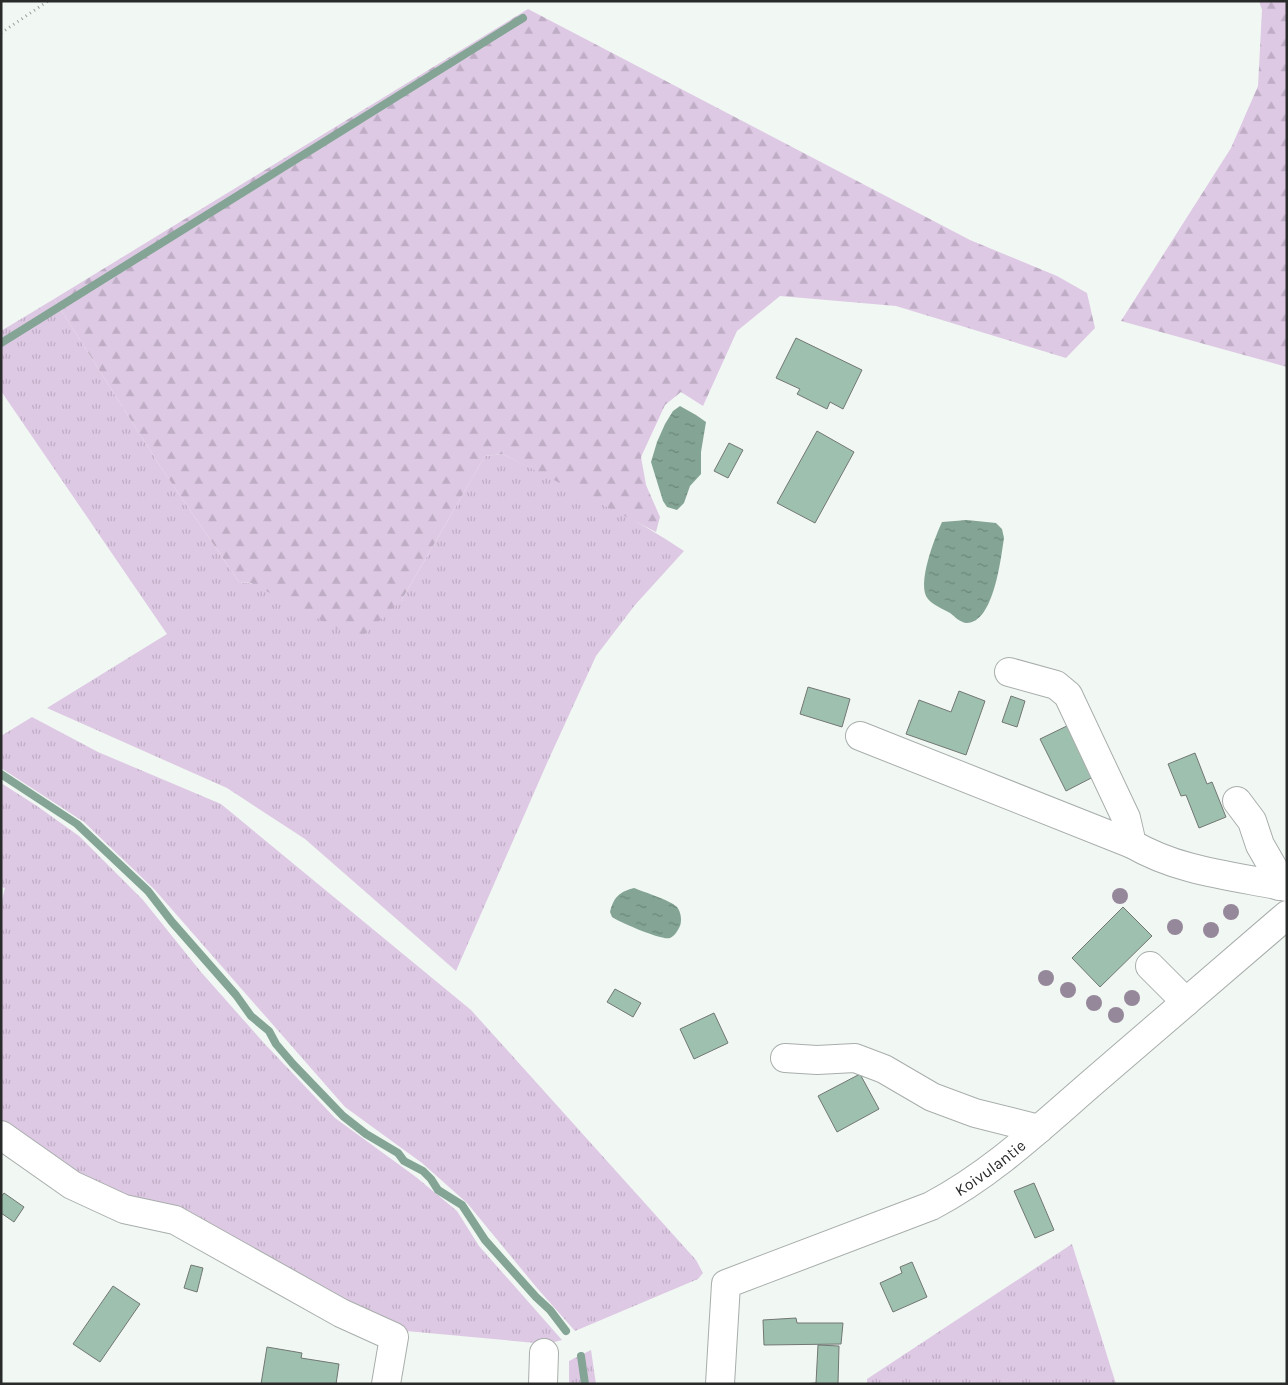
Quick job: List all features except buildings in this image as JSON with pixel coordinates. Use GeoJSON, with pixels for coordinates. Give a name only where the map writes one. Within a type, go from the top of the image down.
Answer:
{"type":"FeatureCollection","features":[{"type":"Feature","properties":{"kind":"street"},"geometry":{"type":"LineString","coordinates":[[1009,672],[1056,685],[1068,695],[1126,818],[1132,844]]}},
{"type":"Feature","properties":{"kind":"street"},"geometry":{"type":"LineString","coordinates":[[860,736],[1188,868],[1235,879],[1283,886]]}},
{"type":"Feature","properties":{"kind":"street"},"geometry":{"type":"LineString","coordinates":[[1237,801],[1252,821],[1260,845],[1283,886]]}},
{"type":"Feature","properties":{"kind":"street","name":"Koivulantie"},"geometry":{"type":"LineString","coordinates":[[720,1384],[726,1284],[932,1206],[959,1191],[984,1174],[1039,1129],[1287,915]]}},
{"type":"Feature","properties":{"kind":"street"},"geometry":{"type":"LineString","coordinates":[[1150,966],[1186,1002]]}},
{"type":"Feature","properties":{"kind":"street"},"geometry":{"type":"LineString","coordinates":[[785,1058],[817,1060],[855,1058],[884,1068],[932,1097],[976,1113],[1039,1129]]}},
{"type":"Feature","properties":{"kind":"street"},"geometry":{"type":"LineString","coordinates":[[1,1135],[72,1185],[124,1209],[175,1220],[341,1313],[394,1337],[386,1384]]}},
{"type":"Feature","properties":{"kind":"street"},"geometry":{"type":"LineString","coordinates":[[542,1384],[544,1353]]}},
{"type":"Feature","properties":{"kind":"path"},"geometry":{"type":"LineString","coordinates":[[1,33],[48,1]]}},
{"type":"Feature","properties":{"kind":"green space"},"geometry":{"type":"Polygon","coordinates":[[[1259,1],[1287,1],[1287,367],[1121,321],[1231,148],[1258,86],[1262,10],[1259,1]]]}},
{"type":"Feature","properties":{"kind":"green space"},"geometry":{"type":"Polygon","coordinates":[[[528,9],[970,240],[1057,276],[1087,293],[1095,328],[1066,358],[896,306],[780,296],[737,331],[703,406],[681,392],[665,405],[641,457],[646,485],[660,517],[656,532],[503,454],[485,456],[401,601],[358,640],[251,583],[239,582],[162,469],[54,299],[528,9]]]}},
{"type":"Feature","properties":{"kind":"green space"},"geometry":{"type":"Polygon","coordinates":[[[54,299],[162,469],[239,582],[401,601],[485,456],[503,454],[618,512],[684,551],[635,605],[596,656],[456,971],[305,839],[227,788],[47,708],[167,634],[1,391],[1,331],[54,299]]]}},
{"type":"Feature","properties":{"kind":"green space"},"geometry":{"type":"Polygon","coordinates":[[[32,717],[98,752],[221,804],[471,1010],[696,1260],[703,1273],[698,1279],[575,1331],[467,1203],[422,1163],[345,1107],[154,889],[84,822],[1,768],[1,736],[32,717]]]}},
{"type":"Feature","properties":{"kind":"green space"},"geometry":{"type":"Polygon","coordinates":[[[1,783],[79,836],[143,900],[201,972],[263,1042],[335,1118],[416,1177],[457,1211],[479,1246],[562,1340],[547,1344],[395,1330],[130,1202],[79,1180],[1,1123],[1,904],[5,888],[1,887],[1,783]]]}},
{"type":"Feature","properties":{"kind":"green space"},"geometry":{"type":"Polygon","coordinates":[[[1072,1244],[1116,1384],[867,1384],[867,1379],[1072,1244]]]}},
{"type":"Feature","properties":{"kind":"green space"},"geometry":{"type":"Polygon","coordinates":[[[591,1350],[596,1384],[569,1384],[569,1361],[591,1350]]]}},
{"type":"Feature","properties":{"kind":"water"},"geometry":{"type":"Polygon","coordinates":[[[680,406],[706,422],[701,452],[701,474],[690,486],[684,503],[677,510],[667,507],[663,501],[651,462],[665,424],[673,411],[680,406]]]}},
{"type":"Feature","properties":{"kind":"water"},"geometry":{"type":"Polygon","coordinates":[[[967,520],[996,523],[1002,529],[1004,538],[998,574],[990,602],[976,620],[966,623],[930,601],[925,592],[924,583],[928,561],[942,522],[967,520]]]}},
{"type":"Feature","properties":{"kind":"water"},"geometry":{"type":"Polygon","coordinates":[[[634,888],[663,899],[677,907],[681,921],[679,928],[673,936],[670,938],[659,937],[612,917],[610,912],[615,899],[624,891],[634,888]]]}},
{"type":"Feature","properties":{"kind":"waterway"},"geometry":{"type":"LineString","coordinates":[[1,343],[523,18]]}},
{"type":"Feature","properties":{"kind":"waterway"},"geometry":{"type":"LineString","coordinates":[[1,774],[77,824],[148,891],[172,922],[236,995],[251,1016],[269,1031],[276,1044],[293,1064],[343,1116],[366,1134],[398,1153],[404,1161],[423,1171],[438,1190],[462,1205],[485,1240],[550,1310],[566,1331]]}},
{"type":"Feature","properties":{"kind":"waterway"},"geometry":{"type":"LineString","coordinates":[[581,1356],[585,1384]]}}]}
